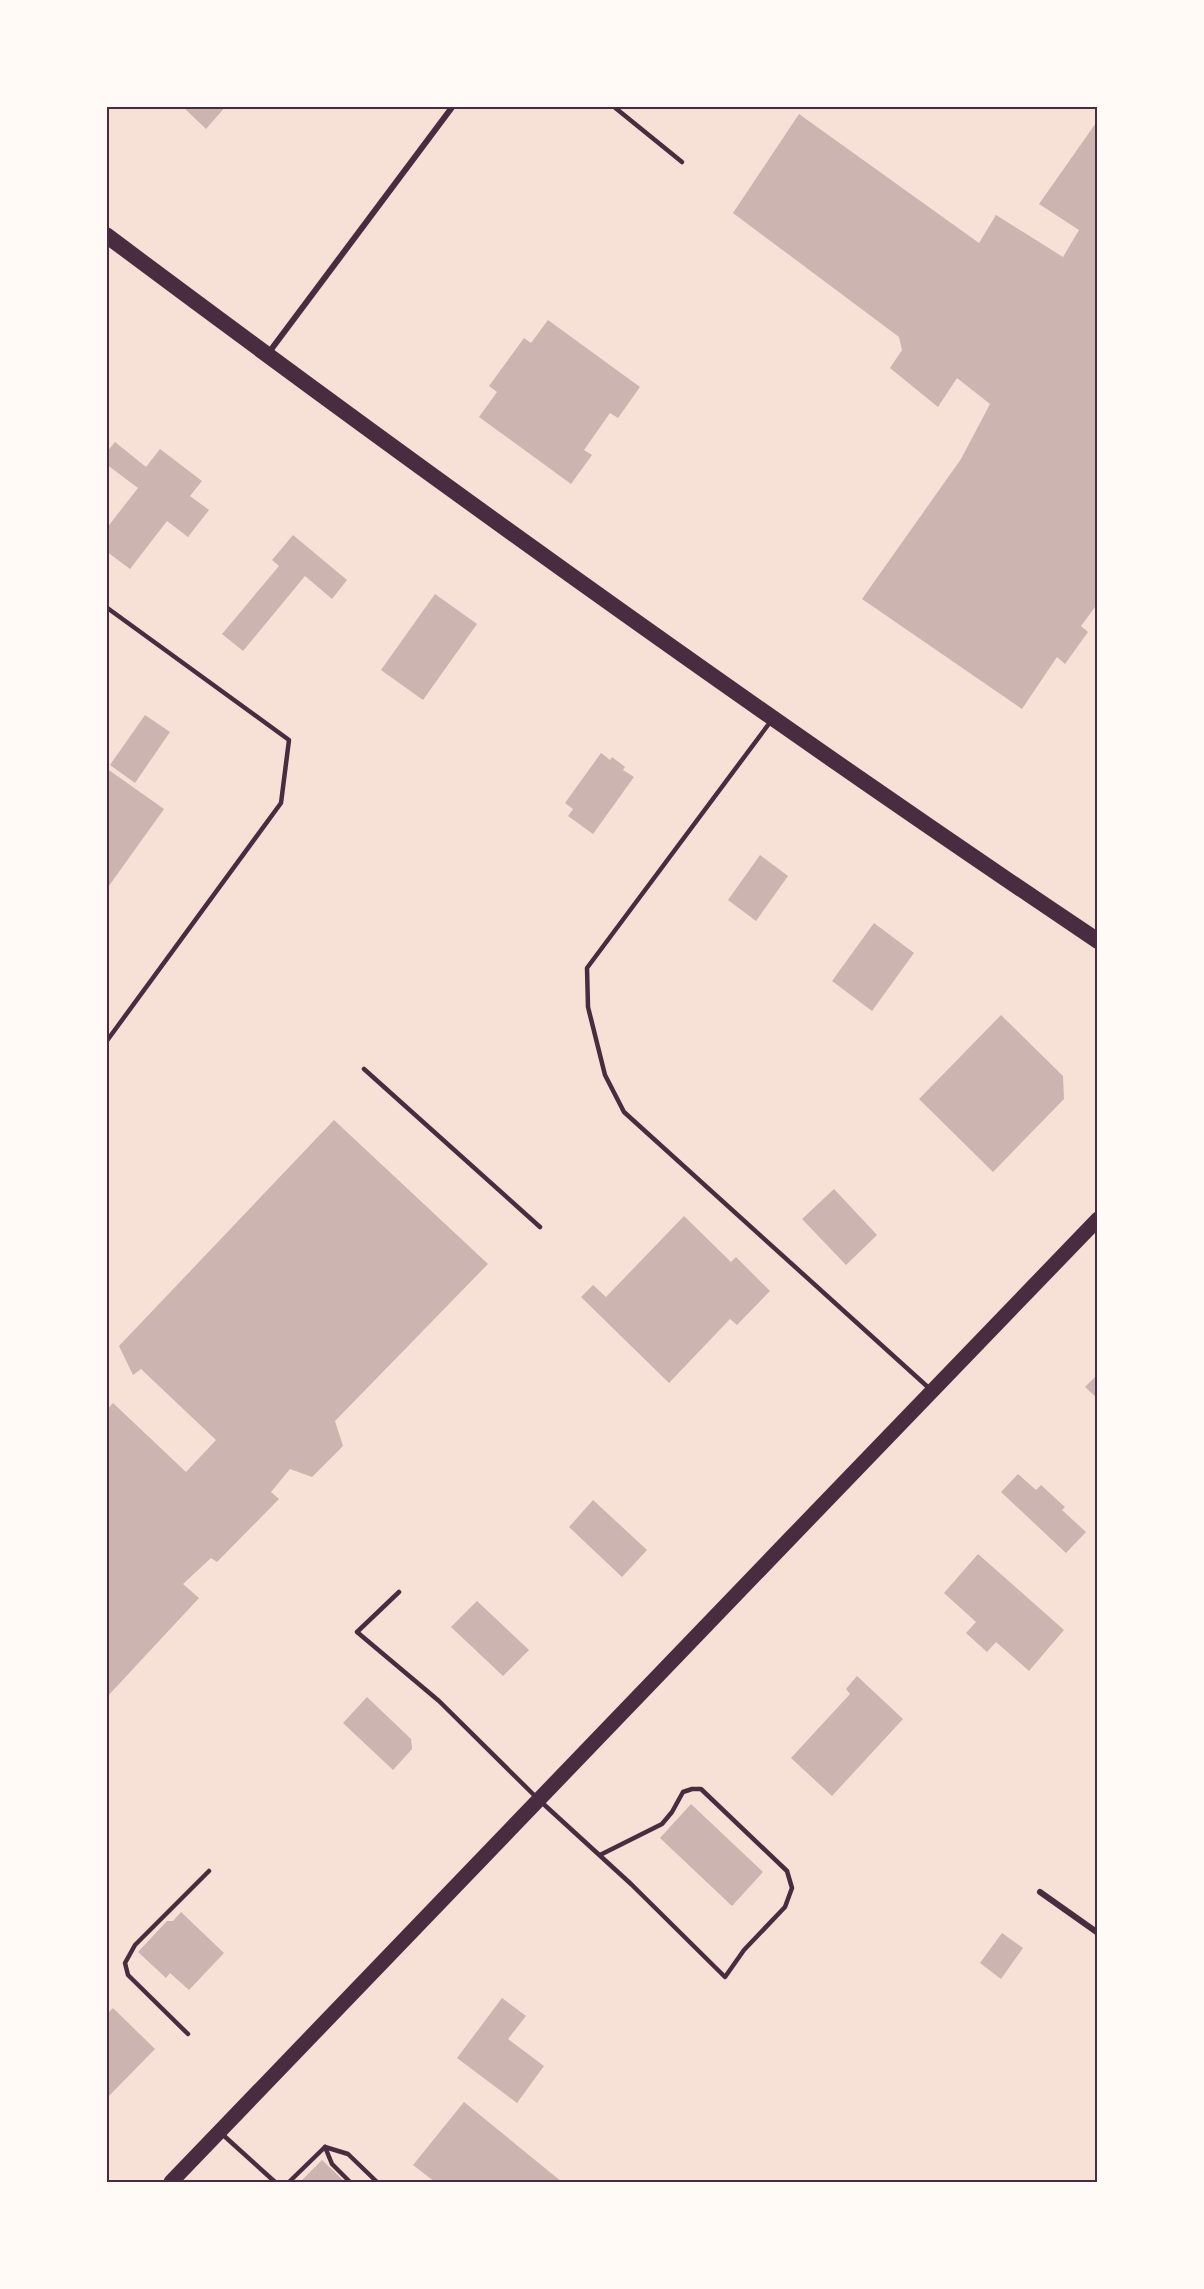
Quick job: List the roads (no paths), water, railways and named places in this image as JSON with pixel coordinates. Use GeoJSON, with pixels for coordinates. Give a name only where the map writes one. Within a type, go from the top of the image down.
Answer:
{"type":"FeatureCollection","features":[{"type":"Feature","properties":{"kind":"highway"},"geometry":{"type":"LineString","coordinates":[[106,236],[267,355],[772,719],[902,810],[1098,941]]}},
{"type":"Feature","properties":{"kind":"main road"},"geometry":{"type":"LineString","coordinates":[[171,2182],[1098,1219]]}},
{"type":"Feature","properties":{"kind":"street"},"geometry":{"type":"LineString","coordinates":[[267,355],[453,106]]}},
{"type":"Feature","properties":{"kind":"street"},"geometry":{"type":"LineString","coordinates":[[1040,1892],[1098,1933]]}},
{"type":"Feature","properties":{"kind":"lane"},"geometry":{"type":"LineString","coordinates":[[613,106],[682,162]]}},
{"type":"Feature","properties":{"kind":"lane"},"geometry":{"type":"LineString","coordinates":[[106,607],[289,740],[281,803],[106,1042]]}},
{"type":"Feature","properties":{"kind":"lane"},"geometry":{"type":"LineString","coordinates":[[772,719],[587,968],[588,1007],[605,1075],[624,1112],[932,1391]]}},
{"type":"Feature","properties":{"kind":"lane"},"geometry":{"type":"LineString","coordinates":[[364,1068],[540,1227]]}},
{"type":"Feature","properties":{"kind":"lane"},"geometry":{"type":"LineString","coordinates":[[399,1592],[357,1632],[439,1701],[725,1977],[744,1950],[785,1907],[792,1888],[787,1871],[701,1789],[683,1792],[662,1824],[600,1855]]}},
{"type":"Feature","properties":{"kind":"lane"},"geometry":{"type":"LineString","coordinates":[[188,2034],[128,1975],[125,1963],[135,1945],[209,1871]]}},
{"type":"Feature","properties":{"kind":"lane"},"geometry":{"type":"LineString","coordinates":[[220,2132],[275,2182]]}},
{"type":"Feature","properties":{"kind":"lane"},"geometry":{"type":"LineString","coordinates":[[289,2182],[325,2147]]}},
{"type":"Feature","properties":{"kind":"lane"},"geometry":{"type":"LineString","coordinates":[[325,2147],[332,2164],[350,2182]]}},
{"type":"Feature","properties":{"kind":"lane"},"geometry":{"type":"LineString","coordinates":[[325,2147],[348,2154],[377,2182]]}}]}
